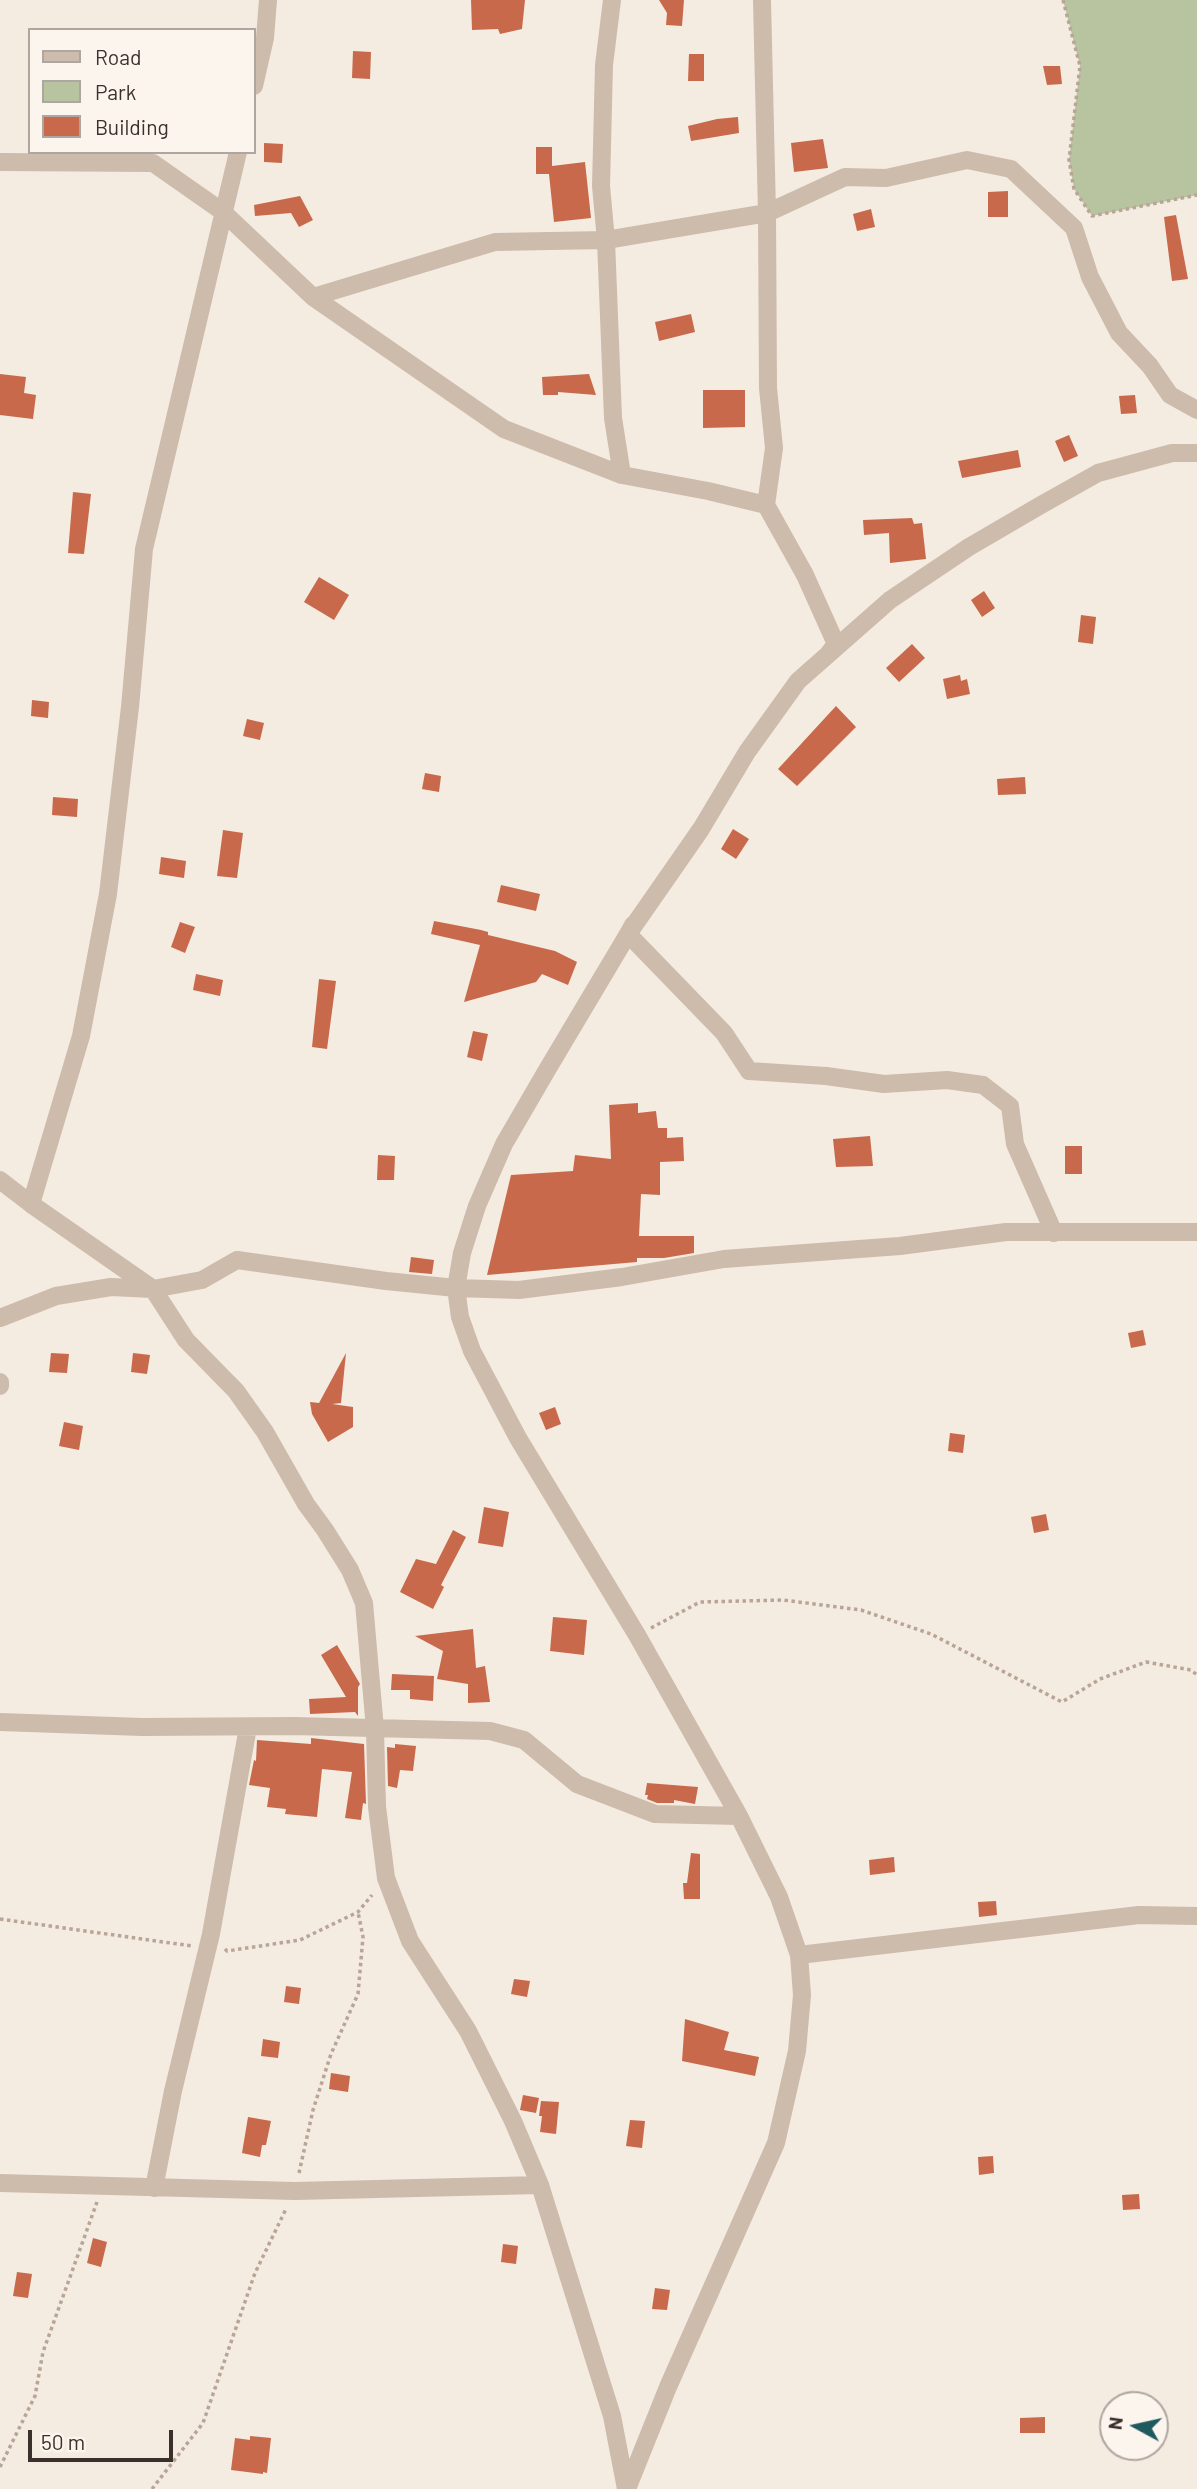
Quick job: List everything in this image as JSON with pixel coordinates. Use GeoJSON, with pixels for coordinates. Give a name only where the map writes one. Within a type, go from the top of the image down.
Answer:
{"type":"FeatureCollection","features":[{"type":"Feature","properties":{"kind":"street"},"geometry":{"type":"LineString","coordinates":[[256,77],[265,38],[268,0]]}},
{"type":"Feature","properties":{"kind":"street"},"geometry":{"type":"LineString","coordinates":[[612,0],[603,79],[601,186],[606,240],[613,418],[622,475]]}},
{"type":"Feature","properties":{"kind":"street"},"geometry":{"type":"LineString","coordinates":[[626,2489],[776,2143],[797,2051],[802,1995],[799,1955],[779,1897],[739,1816],[637,1635],[519,1438],[472,1352],[460,1317],[456,1288],[462,1253],[477,1206],[504,1144],[689,829],[836,644],[805,575],[766,505],[774,448],[768,388],[762,0]]}},
{"type":"Feature","properties":{"kind":"street"},"geometry":{"type":"LineString","coordinates":[[31,1204],[81,1036],[108,894],[130,706],[144,549],[238,154]]}},
{"type":"Feature","properties":{"kind":"street"},"geometry":{"type":"LineString","coordinates":[[313,297],[495,242],[606,240],[767,213],[845,177],[886,178],[967,160],[1010,169],[1074,228],[1090,277],[1119,333],[1150,366],[1170,394],[1197,410]]}},
{"type":"Feature","properties":{"kind":"street"},"geometry":{"type":"LineString","coordinates":[[0,162],[153,163],[223,212],[313,297],[504,429],[622,475],[766,505]]}},
{"type":"Feature","properties":{"kind":"street"},"geometry":{"type":"LineString","coordinates":[[628,934],[701,829],[747,752],[798,681],[890,600],[969,547],[1098,473],[1172,453],[1197,453]]}},
{"type":"Feature","properties":{"kind":"street"},"geometry":{"type":"LineString","coordinates":[[628,934],[724,1033],[748,1071],[826,1076],[884,1084],[947,1080],[983,1085],[1010,1106],[1015,1144],[1054,1233]]}},
{"type":"Feature","properties":{"kind":"street"},"geometry":{"type":"LineString","coordinates":[[0,1180],[153,1289],[186,1340],[236,1391],[265,1432],[306,1504],[350,1570],[365,1604],[375,1728],[377,1807],[386,1878],[410,1941],[468,2031],[513,2121],[540,2185],[612,2416],[626,2489]]}},
{"type":"Feature","properties":{"kind":"street"},"geometry":{"type":"LineString","coordinates":[[0,1318],[56,1296],[111,1287],[153,1289],[202,1280],[237,1261],[456,1288],[519,1290],[622,1277],[724,1259],[900,1246],[1006,1232],[1197,1232]]}},
{"type":"Feature","properties":{"kind":"street"},"geometry":{"type":"LineString","coordinates":[[0,1722],[142,1727],[294,1726],[490,1731],[524,1740],[577,1784],[655,1814],[739,1816]]}},
{"type":"Feature","properties":{"kind":"street"},"geometry":{"type":"LineString","coordinates":[[153,2188],[211,1934],[248,1727]]}},
{"type":"Feature","properties":{"kind":"street"},"geometry":{"type":"LineString","coordinates":[[799,1955],[1139,1915],[1197,1916]]}},
{"type":"Feature","properties":{"kind":"street"},"geometry":{"type":"LineString","coordinates":[[0,2183],[295,2191],[540,2185]]}},
{"type":"Feature","properties":{"kind":"path"},"geometry":{"type":"LineString","coordinates":[[1063,0],[1080,66],[1069,160],[1074,189],[1092,216],[1197,195]]}},
{"type":"Feature","properties":{"kind":"path"},"geometry":{"type":"LineString","coordinates":[[637,1635],[700,1602],[783,1600],[861,1610],[931,1634],[1062,1702],[1100,1679],[1146,1662],[1191,1670],[1197,1675]]}},
{"type":"Feature","properties":{"kind":"path"},"geometry":{"type":"LineString","coordinates":[[0,2467],[35,2396],[43,2352],[102,2187]]}},
{"type":"Feature","properties":{"kind":"green space"},"geometry":{"type":"Polygon","coordinates":[[[1063,0],[1197,0],[1197,195],[1092,216],[1074,189],[1069,160],[1080,66],[1063,0]]]}},
{"type":"Feature","properties":{"kind":"building"},"geometry":{"type":"Polygon","coordinates":[[[471,0],[525,0],[522,29],[500,34],[498,29],[472,30],[471,0]]]}},
{"type":"Feature","properties":{"kind":"building"},"geometry":{"type":"Polygon","coordinates":[[[659,0],[684,0],[682,26],[666,25],[667,13],[659,0]]]}},
{"type":"Feature","properties":{"kind":"building"},"geometry":{"type":"Polygon","coordinates":[[[353,51],[371,52],[370,79],[352,78],[353,51]]]}},
{"type":"Feature","properties":{"kind":"building"},"geometry":{"type":"Polygon","coordinates":[[[689,54],[704,54],[704,81],[688,81],[689,54]]]}},
{"type":"Feature","properties":{"kind":"building"},"geometry":{"type":"Polygon","coordinates":[[[1043,66],[1060,66],[1062,84],[1047,85],[1043,66]]]}},
{"type":"Feature","properties":{"kind":"building"},"geometry":{"type":"Polygon","coordinates":[[[738,117],[739,133],[691,141],[688,126],[738,117]]]}},
{"type":"Feature","properties":{"kind":"building"},"geometry":{"type":"Polygon","coordinates":[[[823,139],[828,168],[794,172],[791,143],[823,139]]]}},
{"type":"Feature","properties":{"kind":"building"},"geometry":{"type":"Polygon","coordinates":[[[264,143],[283,144],[282,163],[264,162],[264,143]]]}},
{"type":"Feature","properties":{"kind":"building"},"geometry":{"type":"Polygon","coordinates":[[[536,147],[552,147],[552,166],[585,162],[591,218],[554,222],[549,174],[536,174],[536,147]]]}},
{"type":"Feature","properties":{"kind":"building"},"geometry":{"type":"Polygon","coordinates":[[[1008,191],[1008,217],[988,217],[988,192],[1008,191]]]}},
{"type":"Feature","properties":{"kind":"building"},"geometry":{"type":"Polygon","coordinates":[[[300,196],[313,220],[299,227],[291,213],[255,216],[254,205],[300,196]]]}},
{"type":"Feature","properties":{"kind":"building"},"geometry":{"type":"Polygon","coordinates":[[[871,209],[875,227],[857,231],[853,214],[871,209]]]}},
{"type":"Feature","properties":{"kind":"building"},"geometry":{"type":"Polygon","coordinates":[[[1176,215],[1188,279],[1172,281],[1164,217],[1176,215]]]}},
{"type":"Feature","properties":{"kind":"building"},"geometry":{"type":"Polygon","coordinates":[[[691,314],[695,332],[659,341],[655,322],[691,314]]]}},
{"type":"Feature","properties":{"kind":"building"},"geometry":{"type":"Polygon","coordinates":[[[0,374],[26,377],[24,393],[36,395],[33,419],[0,415],[0,374]]]}},
{"type":"Feature","properties":{"kind":"building"},"geometry":{"type":"Polygon","coordinates":[[[589,374],[596,395],[558,392],[558,395],[543,395],[542,377],[589,374]]]}},
{"type":"Feature","properties":{"kind":"building"},"geometry":{"type":"Polygon","coordinates":[[[703,390],[745,390],[745,427],[703,428],[703,390]]]}},
{"type":"Feature","properties":{"kind":"building"},"geometry":{"type":"Polygon","coordinates":[[[1135,395],[1137,413],[1121,414],[1119,396],[1135,395]]]}},
{"type":"Feature","properties":{"kind":"building"},"geometry":{"type":"Polygon","coordinates":[[[1069,435],[1078,456],[1064,462],[1055,441],[1069,435]]]}},
{"type":"Feature","properties":{"kind":"building"},"geometry":{"type":"Polygon","coordinates":[[[1018,450],[1021,467],[962,478],[958,461],[1018,450]]]}},
{"type":"Feature","properties":{"kind":"building"},"geometry":{"type":"Polygon","coordinates":[[[73,492],[91,494],[84,554],[68,553],[73,492]]]}},
{"type":"Feature","properties":{"kind":"building"},"geometry":{"type":"Polygon","coordinates":[[[912,518],[914,524],[922,523],[926,559],[890,563],[889,533],[864,535],[863,520],[912,518]]]}},
{"type":"Feature","properties":{"kind":"building"},"geometry":{"type":"Polygon","coordinates":[[[319,577],[349,595],[334,620],[304,602],[319,577]]]}},
{"type":"Feature","properties":{"kind":"building"},"geometry":{"type":"Polygon","coordinates":[[[984,591],[995,608],[982,617],[971,600],[984,591]]]}},
{"type":"Feature","properties":{"kind":"building"},"geometry":{"type":"Polygon","coordinates":[[[1081,615],[1096,617],[1093,644],[1078,642],[1081,615]]]}},
{"type":"Feature","properties":{"kind":"building"},"geometry":{"type":"Polygon","coordinates":[[[912,644],[925,658],[899,682],[886,668],[912,644]]]}},
{"type":"Feature","properties":{"kind":"building"},"geometry":{"type":"Polygon","coordinates":[[[960,675],[961,681],[967,679],[970,694],[947,699],[943,679],[960,675]]]}},
{"type":"Feature","properties":{"kind":"building"},"geometry":{"type":"Polygon","coordinates":[[[32,700],[49,702],[48,718],[31,716],[32,700]]]}},
{"type":"Feature","properties":{"kind":"building"},"geometry":{"type":"Polygon","coordinates":[[[836,706],[856,727],[797,786],[778,769],[836,706]]]}},
{"type":"Feature","properties":{"kind":"building"},"geometry":{"type":"Polygon","coordinates":[[[247,719],[264,723],[260,740],[243,736],[247,719]]]}},
{"type":"Feature","properties":{"kind":"building"},"geometry":{"type":"Polygon","coordinates":[[[425,773],[441,776],[439,792],[422,789],[425,773]]]}},
{"type":"Feature","properties":{"kind":"building"},"geometry":{"type":"Polygon","coordinates":[[[1025,777],[1026,794],[998,795],[997,779],[1025,777]]]}},
{"type":"Feature","properties":{"kind":"building"},"geometry":{"type":"Polygon","coordinates":[[[53,797],[78,799],[77,817],[52,815],[53,797]]]}},
{"type":"Feature","properties":{"kind":"building"},"geometry":{"type":"Polygon","coordinates":[[[733,829],[749,839],[736,859],[721,849],[733,829]]]}},
{"type":"Feature","properties":{"kind":"building"},"geometry":{"type":"Polygon","coordinates":[[[223,830],[243,833],[237,878],[217,876],[223,830]]]}},
{"type":"Feature","properties":{"kind":"building"},"geometry":{"type":"Polygon","coordinates":[[[161,857],[186,861],[184,878],[159,874],[161,857]]]}},
{"type":"Feature","properties":{"kind":"building"},"geometry":{"type":"Polygon","coordinates":[[[501,885],[540,894],[536,911],[497,902],[501,885]]]}},
{"type":"Feature","properties":{"kind":"building"},"geometry":{"type":"Polygon","coordinates":[[[434,921],[481,930],[488,932],[488,935],[555,951],[577,962],[568,985],[542,974],[536,982],[464,1002],[480,945],[431,934],[434,921]]]}},
{"type":"Feature","properties":{"kind":"building"},"geometry":{"type":"Polygon","coordinates":[[[180,922],[195,927],[185,953],[171,947],[180,922]]]}},
{"type":"Feature","properties":{"kind":"building"},"geometry":{"type":"Polygon","coordinates":[[[196,974],[223,980],[220,996],[193,990],[196,974]]]}},
{"type":"Feature","properties":{"kind":"building"},"geometry":{"type":"Polygon","coordinates":[[[319,979],[336,981],[327,1049],[312,1047],[319,979]]]}},
{"type":"Feature","properties":{"kind":"building"},"geometry":{"type":"Polygon","coordinates":[[[473,1031],[488,1034],[482,1061],[467,1057],[473,1031]]]}},
{"type":"Feature","properties":{"kind":"building"},"geometry":{"type":"Polygon","coordinates":[[[638,1103],[638,1113],[656,1111],[658,1128],[667,1128],[667,1138],[683,1137],[684,1161],[660,1162],[660,1195],[641,1194],[639,1236],[694,1236],[694,1253],[664,1258],[637,1258],[637,1262],[487,1275],[511,1175],[573,1171],[575,1155],[611,1159],[609,1105],[638,1103]]]}},
{"type":"Feature","properties":{"kind":"building"},"geometry":{"type":"Polygon","coordinates":[[[870,1136],[873,1166],[836,1167],[833,1139],[870,1136]]]}},
{"type":"Feature","properties":{"kind":"building"},"geometry":{"type":"Polygon","coordinates":[[[1065,1146],[1082,1146],[1082,1174],[1065,1174],[1065,1146]]]}},
{"type":"Feature","properties":{"kind":"building"},"geometry":{"type":"Polygon","coordinates":[[[378,1155],[395,1156],[394,1180],[377,1180],[378,1155]]]}},
{"type":"Feature","properties":{"kind":"building"},"geometry":{"type":"Polygon","coordinates":[[[411,1257],[434,1260],[432,1274],[409,1272],[411,1257]]]}},
{"type":"Feature","properties":{"kind":"building"},"geometry":{"type":"Polygon","coordinates":[[[1143,1330],[1146,1345],[1131,1348],[1128,1333],[1143,1330]]]}},
{"type":"Feature","properties":{"kind":"building"},"geometry":{"type":"Polygon","coordinates":[[[51,1353],[69,1354],[67,1373],[49,1372],[51,1353]]]}},
{"type":"Feature","properties":{"kind":"building"},"geometry":{"type":"Polygon","coordinates":[[[133,1353],[150,1355],[147,1374],[131,1372],[133,1353]]]}},
{"type":"Feature","properties":{"kind":"building"},"geometry":{"type":"Polygon","coordinates":[[[346,1353],[341,1403],[332,1404],[353,1407],[353,1427],[328,1442],[312,1414],[310,1402],[319,1403],[346,1353]]]}},
{"type":"Feature","properties":{"kind":"building"},"geometry":{"type":"Polygon","coordinates":[[[555,1407],[561,1424],[546,1430],[539,1413],[555,1407]]]}},
{"type":"Feature","properties":{"kind":"building"},"geometry":{"type":"Polygon","coordinates":[[[64,1422],[83,1426],[79,1450],[59,1446],[64,1422]]]}},
{"type":"Feature","properties":{"kind":"building"},"geometry":{"type":"Polygon","coordinates":[[[950,1433],[965,1435],[963,1453],[948,1451],[950,1433]]]}},
{"type":"Feature","properties":{"kind":"building"},"geometry":{"type":"Polygon","coordinates":[[[484,1507],[509,1512],[503,1547],[478,1543],[484,1507]]]}},
{"type":"Feature","properties":{"kind":"building"},"geometry":{"type":"Polygon","coordinates":[[[1046,1514],[1049,1530],[1034,1533],[1031,1517],[1046,1514]]]}},
{"type":"Feature","properties":{"kind":"building"},"geometry":{"type":"Polygon","coordinates":[[[453,1530],[466,1537],[441,1585],[444,1587],[433,1609],[400,1592],[416,1559],[436,1564],[453,1530]]]}},
{"type":"Feature","properties":{"kind":"building"},"geometry":{"type":"Polygon","coordinates":[[[553,1617],[587,1620],[584,1655],[550,1651],[553,1617]]]}},
{"type":"Feature","properties":{"kind":"building"},"geometry":{"type":"Polygon","coordinates":[[[473,1629],[476,1668],[485,1666],[490,1702],[468,1703],[468,1684],[437,1679],[443,1651],[415,1636],[473,1629]]]}},
{"type":"Feature","properties":{"kind":"building"},"geometry":{"type":"Polygon","coordinates":[[[337,1645],[360,1684],[358,1716],[355,1712],[310,1714],[309,1699],[346,1697],[321,1655],[337,1645]]]}},
{"type":"Feature","properties":{"kind":"building"},"geometry":{"type":"Polygon","coordinates":[[[392,1674],[434,1676],[433,1701],[410,1699],[410,1690],[391,1690],[392,1674]]]}},
{"type":"Feature","properties":{"kind":"building"},"geometry":{"type":"Polygon","coordinates":[[[311,1738],[364,1744],[366,1804],[363,1803],[361,1820],[345,1818],[352,1772],[322,1769],[317,1817],[285,1814],[286,1809],[267,1807],[270,1788],[249,1785],[254,1760],[256,1761],[257,1740],[311,1744],[311,1738]]]}},
{"type":"Feature","properties":{"kind":"building"},"geometry":{"type":"Polygon","coordinates":[[[395,1744],[416,1746],[413,1771],[400,1770],[397,1788],[388,1786],[387,1747],[395,1748],[395,1744]]]}},
{"type":"Feature","properties":{"kind":"building"},"geometry":{"type":"Polygon","coordinates":[[[647,1783],[698,1787],[695,1804],[674,1800],[674,1803],[657,1803],[647,1799],[647,1783]]]}},
{"type":"Feature","properties":{"kind":"building"},"geometry":{"type":"Polygon","coordinates":[[[691,1853],[700,1854],[700,1899],[684,1899],[683,1883],[687,1883],[691,1853]]]}},
{"type":"Feature","properties":{"kind":"building"},"geometry":{"type":"Polygon","coordinates":[[[894,1857],[895,1872],[870,1875],[869,1860],[894,1857]]]}},
{"type":"Feature","properties":{"kind":"building"},"geometry":{"type":"Polygon","coordinates":[[[996,1901],[997,1915],[979,1917],[978,1902],[996,1901]]]}},
{"type":"Feature","properties":{"kind":"building"},"geometry":{"type":"Polygon","coordinates":[[[514,1979],[530,1981],[527,1997],[511,1994],[514,1979]]]}},
{"type":"Feature","properties":{"kind":"building"},"geometry":{"type":"Polygon","coordinates":[[[286,1986],[301,1988],[299,2004],[284,2002],[286,1986]]]}},
{"type":"Feature","properties":{"kind":"building"},"geometry":{"type":"Polygon","coordinates":[[[685,2019],[729,2032],[724,2050],[759,2057],[755,2076],[682,2061],[685,2019]]]}},
{"type":"Feature","properties":{"kind":"building"},"geometry":{"type":"Polygon","coordinates":[[[263,2039],[280,2042],[278,2058],[261,2056],[263,2039]]]}},
{"type":"Feature","properties":{"kind":"building"},"geometry":{"type":"Polygon","coordinates":[[[331,2073],[350,2076],[348,2092],[329,2089],[331,2073]]]}},
{"type":"Feature","properties":{"kind":"building"},"geometry":{"type":"Polygon","coordinates":[[[523,2095],[539,2098],[536,2113],[520,2110],[523,2095]]]}},
{"type":"Feature","properties":{"kind":"building"},"geometry":{"type":"Polygon","coordinates":[[[541,2101],[559,2102],[556,2134],[540,2132],[541,2101]]]}},
{"type":"Feature","properties":{"kind":"building"},"geometry":{"type":"Polygon","coordinates":[[[248,2117],[271,2121],[266,2145],[262,2145],[260,2157],[242,2153],[248,2117]]]}},
{"type":"Feature","properties":{"kind":"building"},"geometry":{"type":"Polygon","coordinates":[[[630,2120],[645,2121],[642,2148],[626,2146],[630,2120]]]}},
{"type":"Feature","properties":{"kind":"building"},"geometry":{"type":"Polygon","coordinates":[[[993,2156],[994,2173],[979,2175],[978,2157],[993,2156]]]}},
{"type":"Feature","properties":{"kind":"building"},"geometry":{"type":"Polygon","coordinates":[[[1139,2194],[1140,2209],[1123,2210],[1122,2195],[1139,2194]]]}},
{"type":"Feature","properties":{"kind":"building"},"geometry":{"type":"Polygon","coordinates":[[[93,2238],[107,2242],[101,2267],[87,2263],[93,2238]]]}},
{"type":"Feature","properties":{"kind":"building"},"geometry":{"type":"Polygon","coordinates":[[[503,2244],[518,2246],[516,2264],[501,2262],[503,2244]]]}},
{"type":"Feature","properties":{"kind":"building"},"geometry":{"type":"Polygon","coordinates":[[[17,2272],[32,2274],[28,2298],[13,2296],[17,2272]]]}},
{"type":"Feature","properties":{"kind":"building"},"geometry":{"type":"Polygon","coordinates":[[[655,2288],[670,2290],[667,2310],[652,2309],[655,2288]]]}},
{"type":"Feature","properties":{"kind":"building"},"geometry":{"type":"Polygon","coordinates":[[[1045,2417],[1045,2433],[1020,2433],[1020,2418],[1045,2417]]]}},
{"type":"Feature","properties":{"kind":"building"},"geometry":{"type":"Polygon","coordinates":[[[250,2436],[271,2438],[267,2473],[231,2470],[235,2438],[250,2440],[250,2436]]]}}]}
